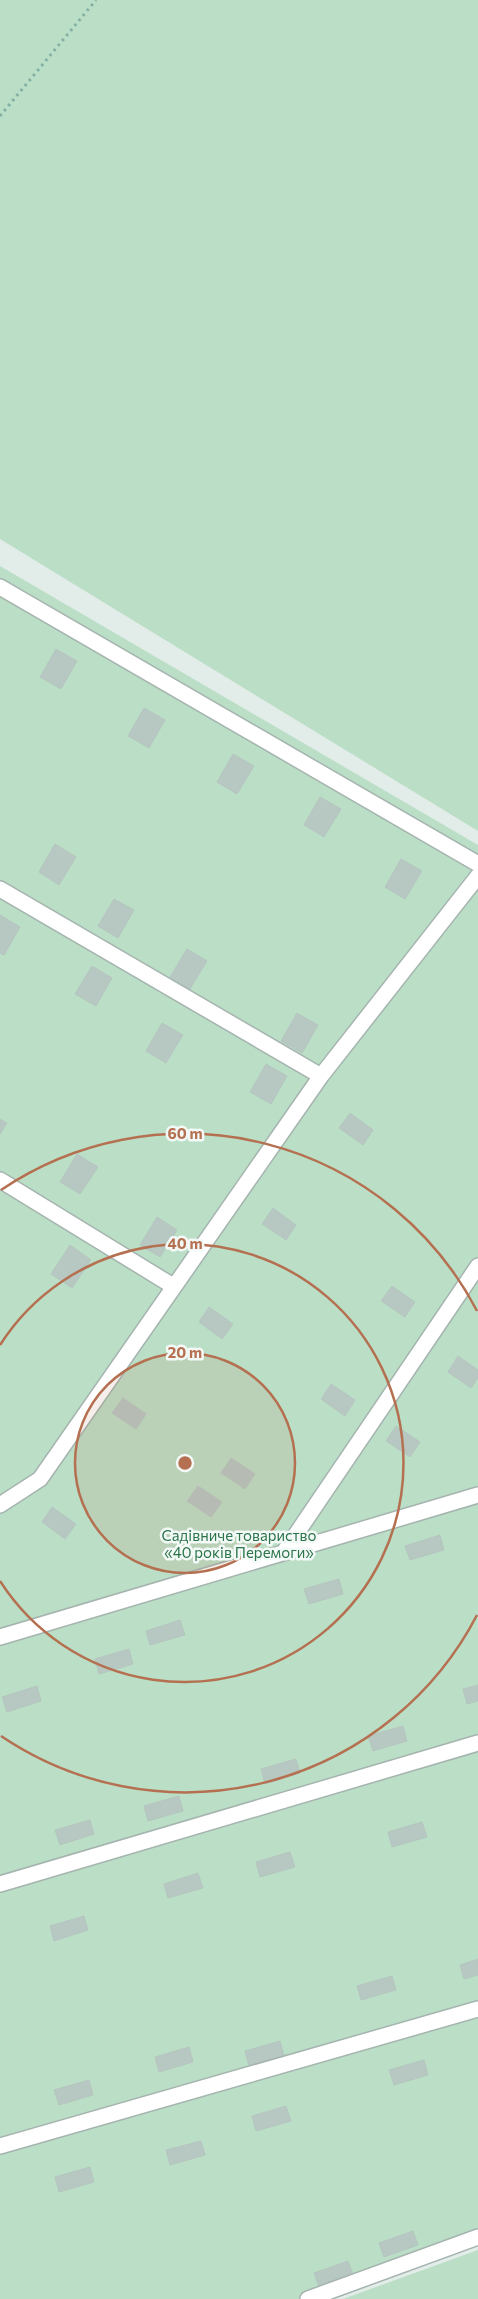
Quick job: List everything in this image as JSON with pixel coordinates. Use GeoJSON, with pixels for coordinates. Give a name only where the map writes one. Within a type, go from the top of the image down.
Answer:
{"type":"FeatureCollection","features":[{"type":"Feature","properties":{"kind":"lane"},"geometry":{"type":"LineString","coordinates":[[0,587],[478,864]]}},
{"type":"Feature","properties":{"kind":"lane"},"geometry":{"type":"LineString","coordinates":[[0,1505],[40,1479],[321,1076],[478,876]]}},
{"type":"Feature","properties":{"kind":"lane"},"geometry":{"type":"LineString","coordinates":[[0,889],[321,1076]]}},
{"type":"Feature","properties":{"kind":"lane"},"geometry":{"type":"LineString","coordinates":[[0,1180],[173,1286]]}},
{"type":"Feature","properties":{"kind":"lane"},"geometry":{"type":"LineString","coordinates":[[284,1552],[478,1266]]}},
{"type":"Feature","properties":{"kind":"lane"},"geometry":{"type":"LineString","coordinates":[[0,1637],[478,1495]]}},
{"type":"Feature","properties":{"kind":"lane"},"geometry":{"type":"LineString","coordinates":[[0,1884],[478,1743]]}},
{"type":"Feature","properties":{"kind":"lane"},"geometry":{"type":"LineString","coordinates":[[0,2146],[478,2010]]}},
{"type":"Feature","properties":{"kind":"lane"},"geometry":{"type":"LineString","coordinates":[[308,2299],[478,2237]]}},
{"type":"Feature","properties":{"kind":"path"},"geometry":{"type":"LineString","coordinates":[[0,116],[96,0]]}},
{"type":"Feature","properties":{"kind":"green space"},"geometry":{"type":"Polygon","coordinates":[[[0,0],[478,0],[478,831],[0,539],[0,0]]]}},
{"type":"Feature","properties":{"kind":"green space","name":"Садівниче товариство «40 років Перемоги»"},"geometry":{"type":"Polygon","coordinates":[[[0,566],[478,845],[478,2245],[334,2299],[0,2299],[0,566]]]}},
{"type":"Feature","properties":{"kind":"green space"},"geometry":{"type":"Polygon","coordinates":[[[478,2250],[478,2299],[343,2299],[478,2250]]]}},
{"type":"Feature","properties":{"kind":"building"},"geometry":{"type":"Polygon","coordinates":[[[56,649],[77,661],[61,689],[40,677],[56,649]]]}},
{"type":"Feature","properties":{"kind":"building"},"geometry":{"type":"Polygon","coordinates":[[[144,708],[165,720],[149,748],[128,736],[144,708]]]}},
{"type":"Feature","properties":{"kind":"building"},"geometry":{"type":"Polygon","coordinates":[[[233,754],[254,766],[237,794],[217,782],[233,754]]]}},
{"type":"Feature","properties":{"kind":"building"},"geometry":{"type":"Polygon","coordinates":[[[320,797],[341,809],[324,837],[304,825],[320,797]]]}},
{"type":"Feature","properties":{"kind":"building"},"geometry":{"type":"Polygon","coordinates":[[[55,844],[76,857],[59,885],[39,872],[55,844]]]}},
{"type":"Feature","properties":{"kind":"building"},"geometry":{"type":"Polygon","coordinates":[[[401,859],[422,871],[405,899],[385,887],[401,859]]]}},
{"type":"Feature","properties":{"kind":"building"},"geometry":{"type":"Polygon","coordinates":[[[114,899],[134,910],[118,938],[98,926],[114,899]]]}},
{"type":"Feature","properties":{"kind":"building"},"geometry":{"type":"Polygon","coordinates":[[[0,915],[20,927],[4,955],[0,953],[0,915]]]}},
{"type":"Feature","properties":{"kind":"building"},"geometry":{"type":"Polygon","coordinates":[[[187,949],[207,961],[190,989],[170,977],[187,949]]]}},
{"type":"Feature","properties":{"kind":"building"},"geometry":{"type":"Polygon","coordinates":[[[92,966],[112,978],[96,1006],[75,994],[92,966]]]}},
{"type":"Feature","properties":{"kind":"building"},"geometry":{"type":"Polygon","coordinates":[[[297,1013],[318,1025],[302,1053],[281,1041],[297,1013]]]}},
{"type":"Feature","properties":{"kind":"building"},"geometry":{"type":"Polygon","coordinates":[[[162,1023],[183,1035],[166,1063],[146,1051],[162,1023]]]}},
{"type":"Feature","properties":{"kind":"building"},"geometry":{"type":"Polygon","coordinates":[[[266,1064],[287,1076],[271,1104],[250,1092],[266,1064]]]}},
{"type":"Feature","properties":{"kind":"building"},"geometry":{"type":"Polygon","coordinates":[[[350,1113],[373,1130],[363,1145],[339,1128],[350,1113]]]}},
{"type":"Feature","properties":{"kind":"building"},"geometry":{"type":"Polygon","coordinates":[[[0,1119],[7,1123],[0,1134],[0,1119]]]}},
{"type":"Feature","properties":{"kind":"building"},"geometry":{"type":"Polygon","coordinates":[[[77,1154],[98,1167],[80,1194],[60,1182],[77,1154]]]}},
{"type":"Feature","properties":{"kind":"building"},"geometry":{"type":"Polygon","coordinates":[[[273,1208],[296,1225],[286,1240],[262,1224],[273,1208]]]}},
{"type":"Feature","properties":{"kind":"building"},"geometry":{"type":"Polygon","coordinates":[[[157,1217],[177,1230],[160,1257],[140,1245],[157,1217]]]}},
{"type":"Feature","properties":{"kind":"building"},"geometry":{"type":"Polygon","coordinates":[[[70,1245],[91,1260],[72,1288],[51,1274],[70,1245]]]}},
{"type":"Feature","properties":{"kind":"building"},"geometry":{"type":"Polygon","coordinates":[[[392,1286],[415,1302],[405,1317],[381,1301],[392,1286]]]}},
{"type":"Feature","properties":{"kind":"building"},"geometry":{"type":"Polygon","coordinates":[[[209,1307],[233,1324],[222,1339],[199,1322],[209,1307]]]}},
{"type":"Feature","properties":{"kind":"building"},"geometry":{"type":"Polygon","coordinates":[[[458,1356],[478,1370],[478,1378],[471,1388],[448,1372],[458,1356]]]}},
{"type":"Feature","properties":{"kind":"building"},"geometry":{"type":"Polygon","coordinates":[[[331,1384],[355,1400],[345,1416],[321,1399],[331,1384]]]}},
{"type":"Feature","properties":{"kind":"building"},"geometry":{"type":"Polygon","coordinates":[[[123,1398],[146,1414],[136,1429],[112,1413],[123,1398]]]}},
{"type":"Feature","properties":{"kind":"building"},"geometry":{"type":"Polygon","coordinates":[[[396,1426],[420,1442],[410,1457],[386,1441],[396,1426]]]}},
{"type":"Feature","properties":{"kind":"building"},"geometry":{"type":"Polygon","coordinates":[[[231,1458],[255,1474],[245,1489],[221,1473],[231,1458]]]}},
{"type":"Feature","properties":{"kind":"building"},"geometry":{"type":"Polygon","coordinates":[[[198,1486],[222,1502],[211,1517],[187,1501],[198,1486]]]}},
{"type":"Feature","properties":{"kind":"building"},"geometry":{"type":"Polygon","coordinates":[[[52,1507],[76,1524],[65,1539],[42,1522],[52,1507]]]}},
{"type":"Feature","properties":{"kind":"building"},"geometry":{"type":"Polygon","coordinates":[[[440,1535],[444,1550],[410,1560],[405,1546],[440,1535]]]}},
{"type":"Feature","properties":{"kind":"building"},"geometry":{"type":"Polygon","coordinates":[[[339,1579],[343,1594],[309,1604],[304,1589],[339,1579]]]}},
{"type":"Feature","properties":{"kind":"building"},"geometry":{"type":"Polygon","coordinates":[[[180,1620],[185,1635],[150,1645],[146,1631],[180,1620]]]}},
{"type":"Feature","properties":{"kind":"building"},"geometry":{"type":"Polygon","coordinates":[[[129,1649],[133,1664],[99,1674],[95,1659],[129,1649]]]}},
{"type":"Feature","properties":{"kind":"building"},"geometry":{"type":"Polygon","coordinates":[[[478,1685],[478,1701],[467,1704],[463,1689],[478,1685]]]}},
{"type":"Feature","properties":{"kind":"building"},"geometry":{"type":"Polygon","coordinates":[[[37,1686],[41,1701],[7,1712],[2,1697],[37,1686]]]}},
{"type":"Feature","properties":{"kind":"building"},"geometry":{"type":"Polygon","coordinates":[[[403,1726],[407,1741],[373,1751],[368,1736],[403,1726]]]}},
{"type":"Feature","properties":{"kind":"building"},"geometry":{"type":"Polygon","coordinates":[[[296,1759],[300,1773],[265,1784],[261,1769],[296,1759]]]}},
{"type":"Feature","properties":{"kind":"building"},"geometry":{"type":"Polygon","coordinates":[[[179,1796],[183,1811],[148,1821],[144,1806],[179,1796]]]}},
{"type":"Feature","properties":{"kind":"building"},"geometry":{"type":"Polygon","coordinates":[[[90,1820],[94,1834],[60,1845],[55,1830],[90,1820]]]}},
{"type":"Feature","properties":{"kind":"building"},"geometry":{"type":"Polygon","coordinates":[[[422,1822],[427,1837],[392,1847],[388,1832],[422,1822]]]}},
{"type":"Feature","properties":{"kind":"building"},"geometry":{"type":"Polygon","coordinates":[[[290,1852],[295,1867],[260,1877],[256,1862],[290,1852]]]}},
{"type":"Feature","properties":{"kind":"building"},"geometry":{"type":"Polygon","coordinates":[[[198,1873],[203,1888],[168,1898],[164,1884],[198,1873]]]}},
{"type":"Feature","properties":{"kind":"building"},"geometry":{"type":"Polygon","coordinates":[[[84,1916],[88,1930],[54,1941],[50,1926],[84,1916]]]}},
{"type":"Feature","properties":{"kind":"building"},"geometry":{"type":"Polygon","coordinates":[[[478,1959],[478,1975],[464,1979],[460,1965],[478,1959]]]}},
{"type":"Feature","properties":{"kind":"building"},"geometry":{"type":"Polygon","coordinates":[[[392,1976],[396,1990],[361,2000],[357,1986],[392,1976]]]}},
{"type":"Feature","properties":{"kind":"building"},"geometry":{"type":"Polygon","coordinates":[[[280,2041],[284,2056],[249,2066],[245,2051],[280,2041]]]}},
{"type":"Feature","properties":{"kind":"building"},"geometry":{"type":"Polygon","coordinates":[[[189,2047],[193,2062],[159,2072],[155,2057],[189,2047]]]}},
{"type":"Feature","properties":{"kind":"building"},"geometry":{"type":"Polygon","coordinates":[[[424,2060],[428,2075],[394,2085],[389,2070],[424,2060]]]}},
{"type":"Feature","properties":{"kind":"building"},"geometry":{"type":"Polygon","coordinates":[[[89,2080],[93,2095],[59,2105],[54,2090],[89,2080]]]}},
{"type":"Feature","properties":{"kind":"building"},"geometry":{"type":"Polygon","coordinates":[[[286,2106],[291,2121],[256,2131],[252,2116],[286,2106]]]}},
{"type":"Feature","properties":{"kind":"building"},"geometry":{"type":"Polygon","coordinates":[[[201,2141],[205,2155],[170,2165],[166,2150],[201,2141]]]}},
{"type":"Feature","properties":{"kind":"building"},"geometry":{"type":"Polygon","coordinates":[[[90,2167],[94,2182],[59,2192],[55,2177],[90,2167]]]}},
{"type":"Feature","properties":{"kind":"building"},"geometry":{"type":"Polygon","coordinates":[[[413,2231],[418,2245],[384,2257],[379,2243],[413,2231]]]}},
{"type":"Feature","properties":{"kind":"building"},"geometry":{"type":"Polygon","coordinates":[[[348,2261],[353,2275],[319,2287],[314,2273],[348,2261]]]}}]}
